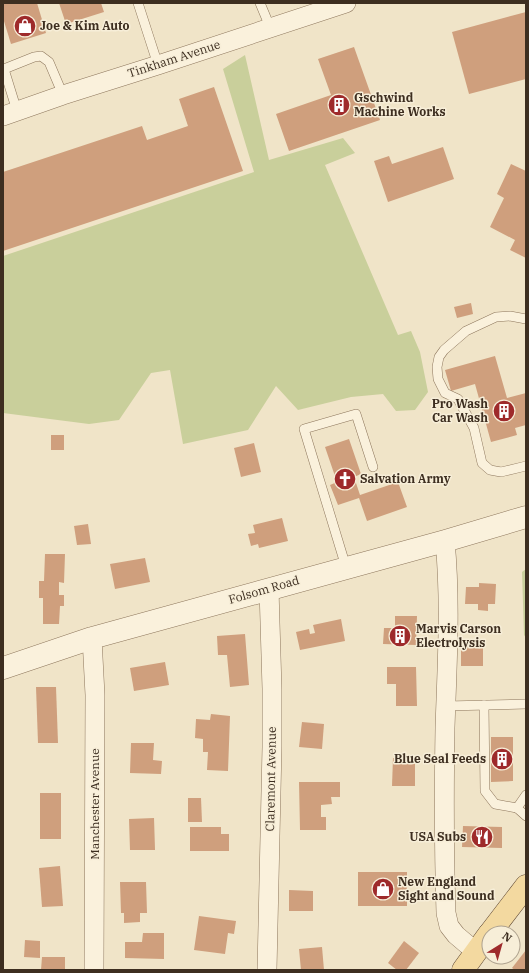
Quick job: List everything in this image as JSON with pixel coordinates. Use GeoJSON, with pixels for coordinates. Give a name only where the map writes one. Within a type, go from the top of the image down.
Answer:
{"type":"FeatureCollection","features":[{"type":"Feature","properties":{"kind":"main road"},"geometry":{"type":"LineString","coordinates":[[495,925],[526,886]]}},
{"type":"Feature","properties":{"kind":"main road"},"geometry":{"type":"LineString","coordinates":[[463,970],[481,945]]}},
{"type":"Feature","properties":{"kind":"street","name":"Tinkham Avenue"},"geometry":{"type":"LineString","coordinates":[[10,114],[63,95],[346,3]]}},
{"type":"Feature","properties":{"kind":"street","name":"Folsom Road"},"geometry":{"type":"LineString","coordinates":[[3,668],[92,638],[445,541],[526,517]]}},
{"type":"Feature","properties":{"kind":"street"},"geometry":{"type":"LineString","coordinates":[[445,541],[449,606],[444,797],[446,913],[449,926],[456,935],[476,952]]}},
{"type":"Feature","properties":{"kind":"street","name":"Claremont Avenue"},"geometry":{"type":"LineString","coordinates":[[268,970],[272,746],[269,589]]}},
{"type":"Feature","properties":{"kind":"street","name":"Manchester Avenue"},"geometry":{"type":"LineString","coordinates":[[92,638],[95,695],[94,970]]}},
{"type":"Feature","properties":{"kind":"lane"},"geometry":{"type":"LineString","coordinates":[[138,3],[158,65]]}},
{"type":"Feature","properties":{"kind":"lane"},"geometry":{"type":"LineString","coordinates":[[260,3],[270,28]]}},
{"type":"Feature","properties":{"kind":"lane"},"geometry":{"type":"LineString","coordinates":[[10,114],[3,68],[41,56],[49,62],[63,95]]}},
{"type":"Feature","properties":{"kind":"lane"},"geometry":{"type":"LineString","coordinates":[[526,319],[510,316],[496,317],[466,331],[444,350],[439,357],[437,367],[438,379],[445,393],[458,399],[474,428],[482,463],[490,470],[501,472],[526,466]]}},
{"type":"Feature","properties":{"kind":"lane"},"geometry":{"type":"LineString","coordinates":[[346,567],[304,429],[356,414],[373,467]]}},
{"type":"Feature","properties":{"kind":"lane"},"geometry":{"type":"LineString","coordinates":[[446,706],[526,704]]}},
{"type":"Feature","properties":{"kind":"lane"},"geometry":{"type":"LineString","coordinates":[[484,705],[485,791],[495,804],[516,808],[526,816]]}},
{"type":"Feature","properties":{"kind":"lane"},"geometry":{"type":"LineString","coordinates":[[516,808],[526,795]]}},
{"type":"Feature","properties":{"kind":"green space"},"geometry":{"type":"Polygon","coordinates":[[[245,55],[269,160],[343,138],[355,153],[325,165],[398,335],[411,331],[420,352],[428,392],[415,410],[396,411],[383,394],[351,397],[298,410],[276,386],[248,430],[183,444],[170,370],[151,373],[119,420],[89,424],[3,413],[3,256],[254,172],[223,69],[245,55]]]}},
{"type":"Feature","properties":{"kind":"green space"},"geometry":{"type":"Polygon","coordinates":[[[526,569],[526,638],[524,635],[522,572],[526,569]]]}},
{"type":"Feature","properties":{"kind":"building","name":"Joe & Kim Auto"},"geometry":{"type":"Polygon","coordinates":[[[3,3],[37,3],[46,33],[11,44],[3,18],[3,3]]]}},
{"type":"Feature","properties":{"kind":"building"},"geometry":{"type":"Polygon","coordinates":[[[59,3],[101,3],[104,12],[66,24],[59,3]]]}},
{"type":"Feature","properties":{"kind":"building"},"geometry":{"type":"Polygon","coordinates":[[[526,12],[526,79],[469,94],[452,32],[526,12]]]}},
{"type":"Feature","properties":{"kind":"building","name":"Gschwind Machine Works"},"geometry":{"type":"Polygon","coordinates":[[[354,47],[380,120],[289,151],[276,114],[331,95],[318,59],[354,47]]]}},
{"type":"Feature","properties":{"kind":"building"},"geometry":{"type":"Polygon","coordinates":[[[214,87],[243,171],[3,251],[3,172],[142,126],[147,140],[188,126],[179,99],[214,87]]]}},
{"type":"Feature","properties":{"kind":"building"},"geometry":{"type":"Polygon","coordinates":[[[443,147],[454,179],[388,202],[374,161],[389,156],[392,164],[443,147]]]}},
{"type":"Feature","properties":{"kind":"building"},"geometry":{"type":"Polygon","coordinates":[[[511,164],[526,171],[526,258],[510,250],[515,240],[490,227],[504,198],[497,194],[511,164]]]}},
{"type":"Feature","properties":{"kind":"building"},"geometry":{"type":"Polygon","coordinates":[[[471,303],[473,314],[457,318],[454,307],[471,303]]]}},
{"type":"Feature","properties":{"kind":"building","name":"Pro Wash Car Wash"},"geometry":{"type":"Polygon","coordinates":[[[495,356],[507,398],[526,393],[526,425],[515,428],[517,435],[491,442],[475,384],[451,391],[445,370],[495,356]]]}},
{"type":"Feature","properties":{"kind":"building"},"geometry":{"type":"Polygon","coordinates":[[[51,435],[64,435],[64,450],[51,450],[51,435]]]}},
{"type":"Feature","properties":{"kind":"building","name":"Salvation Army"},"geometry":{"type":"Polygon","coordinates":[[[349,439],[361,474],[354,477],[360,495],[398,482],[407,507],[367,521],[359,498],[338,505],[330,485],[337,482],[325,447],[349,439]]]}},
{"type":"Feature","properties":{"kind":"building"},"geometry":{"type":"Polygon","coordinates":[[[254,443],[261,472],[241,477],[234,448],[254,443]]]}},
{"type":"Feature","properties":{"kind":"building"},"geometry":{"type":"Polygon","coordinates":[[[282,518],[288,541],[259,548],[258,544],[251,546],[248,534],[255,533],[253,525],[282,518]]]}},
{"type":"Feature","properties":{"kind":"building"},"geometry":{"type":"Polygon","coordinates":[[[88,524],[91,544],[77,545],[74,526],[88,524]]]}},
{"type":"Feature","properties":{"kind":"building"},"geometry":{"type":"Polygon","coordinates":[[[45,554],[65,554],[64,583],[59,582],[59,595],[64,595],[64,606],[60,606],[59,624],[43,624],[43,598],[39,598],[39,581],[44,581],[45,554]]]}},
{"type":"Feature","properties":{"kind":"building"},"geometry":{"type":"Polygon","coordinates":[[[145,558],[150,582],[115,589],[110,564],[145,558]]]}},
{"type":"Feature","properties":{"kind":"building"},"geometry":{"type":"Polygon","coordinates":[[[479,583],[496,584],[495,604],[488,604],[488,611],[478,610],[478,604],[465,604],[466,587],[479,587],[479,583]]]}},
{"type":"Feature","properties":{"kind":"building","name":"Marvis Carson Electrolysis"},"geometry":{"type":"Polygon","coordinates":[[[395,616],[417,616],[416,645],[383,644],[384,628],[395,628],[395,616]]]}},
{"type":"Feature","properties":{"kind":"building"},"geometry":{"type":"Polygon","coordinates":[[[341,619],[345,641],[300,650],[296,632],[309,629],[310,634],[315,633],[313,625],[341,619]]]}},
{"type":"Feature","properties":{"kind":"building"},"geometry":{"type":"Polygon","coordinates":[[[245,634],[249,685],[230,687],[227,655],[218,655],[217,636],[245,634]]]}},
{"type":"Feature","properties":{"kind":"building"},"geometry":{"type":"Polygon","coordinates":[[[483,646],[483,666],[461,666],[461,647],[483,646]]]}},
{"type":"Feature","properties":{"kind":"building"},"geometry":{"type":"Polygon","coordinates":[[[165,662],[169,685],[134,691],[130,668],[165,662]]]}},
{"type":"Feature","properties":{"kind":"building"},"geometry":{"type":"Polygon","coordinates":[[[387,667],[416,667],[417,706],[396,706],[396,684],[387,684],[387,667]]]}},
{"type":"Feature","properties":{"kind":"building"},"geometry":{"type":"Polygon","coordinates":[[[36,687],[56,687],[58,743],[38,743],[36,687]]]}},
{"type":"Feature","properties":{"kind":"building"},"geometry":{"type":"Polygon","coordinates":[[[211,714],[230,716],[228,771],[207,770],[208,752],[203,752],[203,739],[195,738],[196,719],[210,720],[211,714]]]}},
{"type":"Feature","properties":{"kind":"building"},"geometry":{"type":"Polygon","coordinates":[[[302,722],[324,724],[322,749],[299,747],[302,722]]]}},
{"type":"Feature","properties":{"kind":"building","name":"Blue Seal Feeds"},"geometry":{"type":"Polygon","coordinates":[[[491,737],[513,737],[513,781],[491,782],[491,737]]]}},
{"type":"Feature","properties":{"kind":"building"},"geometry":{"type":"Polygon","coordinates":[[[131,743],[154,743],[153,760],[162,761],[161,774],[130,773],[131,743]]]}},
{"type":"Feature","properties":{"kind":"building"},"geometry":{"type":"Polygon","coordinates":[[[393,758],[415,759],[415,786],[392,786],[393,758]]]}},
{"type":"Feature","properties":{"kind":"building"},"geometry":{"type":"Polygon","coordinates":[[[299,782],[340,782],[340,797],[331,797],[332,804],[321,805],[321,817],[326,817],[326,830],[300,830],[299,782]]]}},
{"type":"Feature","properties":{"kind":"building"},"geometry":{"type":"Polygon","coordinates":[[[40,793],[61,793],[61,839],[40,839],[40,793]]]}},
{"type":"Feature","properties":{"kind":"building"},"geometry":{"type":"Polygon","coordinates":[[[188,798],[201,798],[202,822],[188,822],[188,798]]]}},
{"type":"Feature","properties":{"kind":"building"},"geometry":{"type":"Polygon","coordinates":[[[154,818],[155,850],[130,850],[129,819],[154,818]]]}},
{"type":"Feature","properties":{"kind":"building","name":"USA Subs"},"geometry":{"type":"Polygon","coordinates":[[[463,826],[502,827],[502,848],[462,847],[463,826]]]}},
{"type":"Feature","properties":{"kind":"building"},"geometry":{"type":"Polygon","coordinates":[[[190,827],[221,827],[221,834],[229,834],[229,851],[190,851],[190,827]]]}},
{"type":"Feature","properties":{"kind":"building"},"geometry":{"type":"Polygon","coordinates":[[[60,866],[63,906],[42,907],[39,868],[60,866]]]}},
{"type":"Feature","properties":{"kind":"building","name":"New England Sight and Sound"},"geometry":{"type":"Polygon","coordinates":[[[358,872],[407,872],[407,906],[358,906],[358,872]]]}},
{"type":"Feature","properties":{"kind":"building"},"geometry":{"type":"Polygon","coordinates":[[[120,882],[146,882],[147,913],[140,913],[140,922],[124,923],[124,913],[121,913],[120,882]]]}},
{"type":"Feature","properties":{"kind":"building"},"geometry":{"type":"Polygon","coordinates":[[[289,890],[313,891],[313,911],[289,911],[289,890]]]}},
{"type":"Feature","properties":{"kind":"building"},"geometry":{"type":"Polygon","coordinates":[[[199,916],[236,921],[234,934],[228,933],[225,954],[194,950],[199,916]]]}},
{"type":"Feature","properties":{"kind":"building"},"geometry":{"type":"Polygon","coordinates":[[[143,933],[164,933],[164,959],[125,958],[125,942],[142,942],[143,933]]]}},
{"type":"Feature","properties":{"kind":"building"},"geometry":{"type":"Polygon","coordinates":[[[25,940],[40,941],[40,958],[24,957],[25,940]]]}},
{"type":"Feature","properties":{"kind":"building"},"geometry":{"type":"Polygon","coordinates":[[[404,941],[419,953],[406,970],[397,970],[388,963],[404,941]]]}},
{"type":"Feature","properties":{"kind":"building"},"geometry":{"type":"Polygon","coordinates":[[[322,947],[324,970],[301,970],[299,949],[322,947]]]}},
{"type":"Feature","properties":{"kind":"building"},"geometry":{"type":"Polygon","coordinates":[[[526,950],[526,970],[515,970],[512,968],[514,965],[521,965],[521,956],[526,950]]]}},
{"type":"Feature","properties":{"kind":"building"},"geometry":{"type":"Polygon","coordinates":[[[42,957],[65,957],[65,970],[41,970],[42,957]]]}},
{"type":"Feature","properties":{"kind":"place","name":"Joe & Kim Auto"},"geometry":{"type":"Point","coordinates":[25,26]}},
{"type":"Feature","properties":{"kind":"place","name":"Gschwind Machine Works"},"geometry":{"type":"Point","coordinates":[339,105]}},
{"type":"Feature","properties":{"kind":"place","name":"Pro Wash Car Wash"},"geometry":{"type":"Point","coordinates":[504,411]}},
{"type":"Feature","properties":{"kind":"place","name":"Salvation Army"},"geometry":{"type":"Point","coordinates":[345,479]}},
{"type":"Feature","properties":{"kind":"place","name":"Marvis Carson Electrolysis"},"geometry":{"type":"Point","coordinates":[400,636]}},
{"type":"Feature","properties":{"kind":"place","name":"Blue Seal Feeds"},"geometry":{"type":"Point","coordinates":[502,759]}},
{"type":"Feature","properties":{"kind":"place","name":"USA Subs"},"geometry":{"type":"Point","coordinates":[482,837]}},
{"type":"Feature","properties":{"kind":"place","name":"New England Sight and Sound"},"geometry":{"type":"Point","coordinates":[383,889]}}]}
